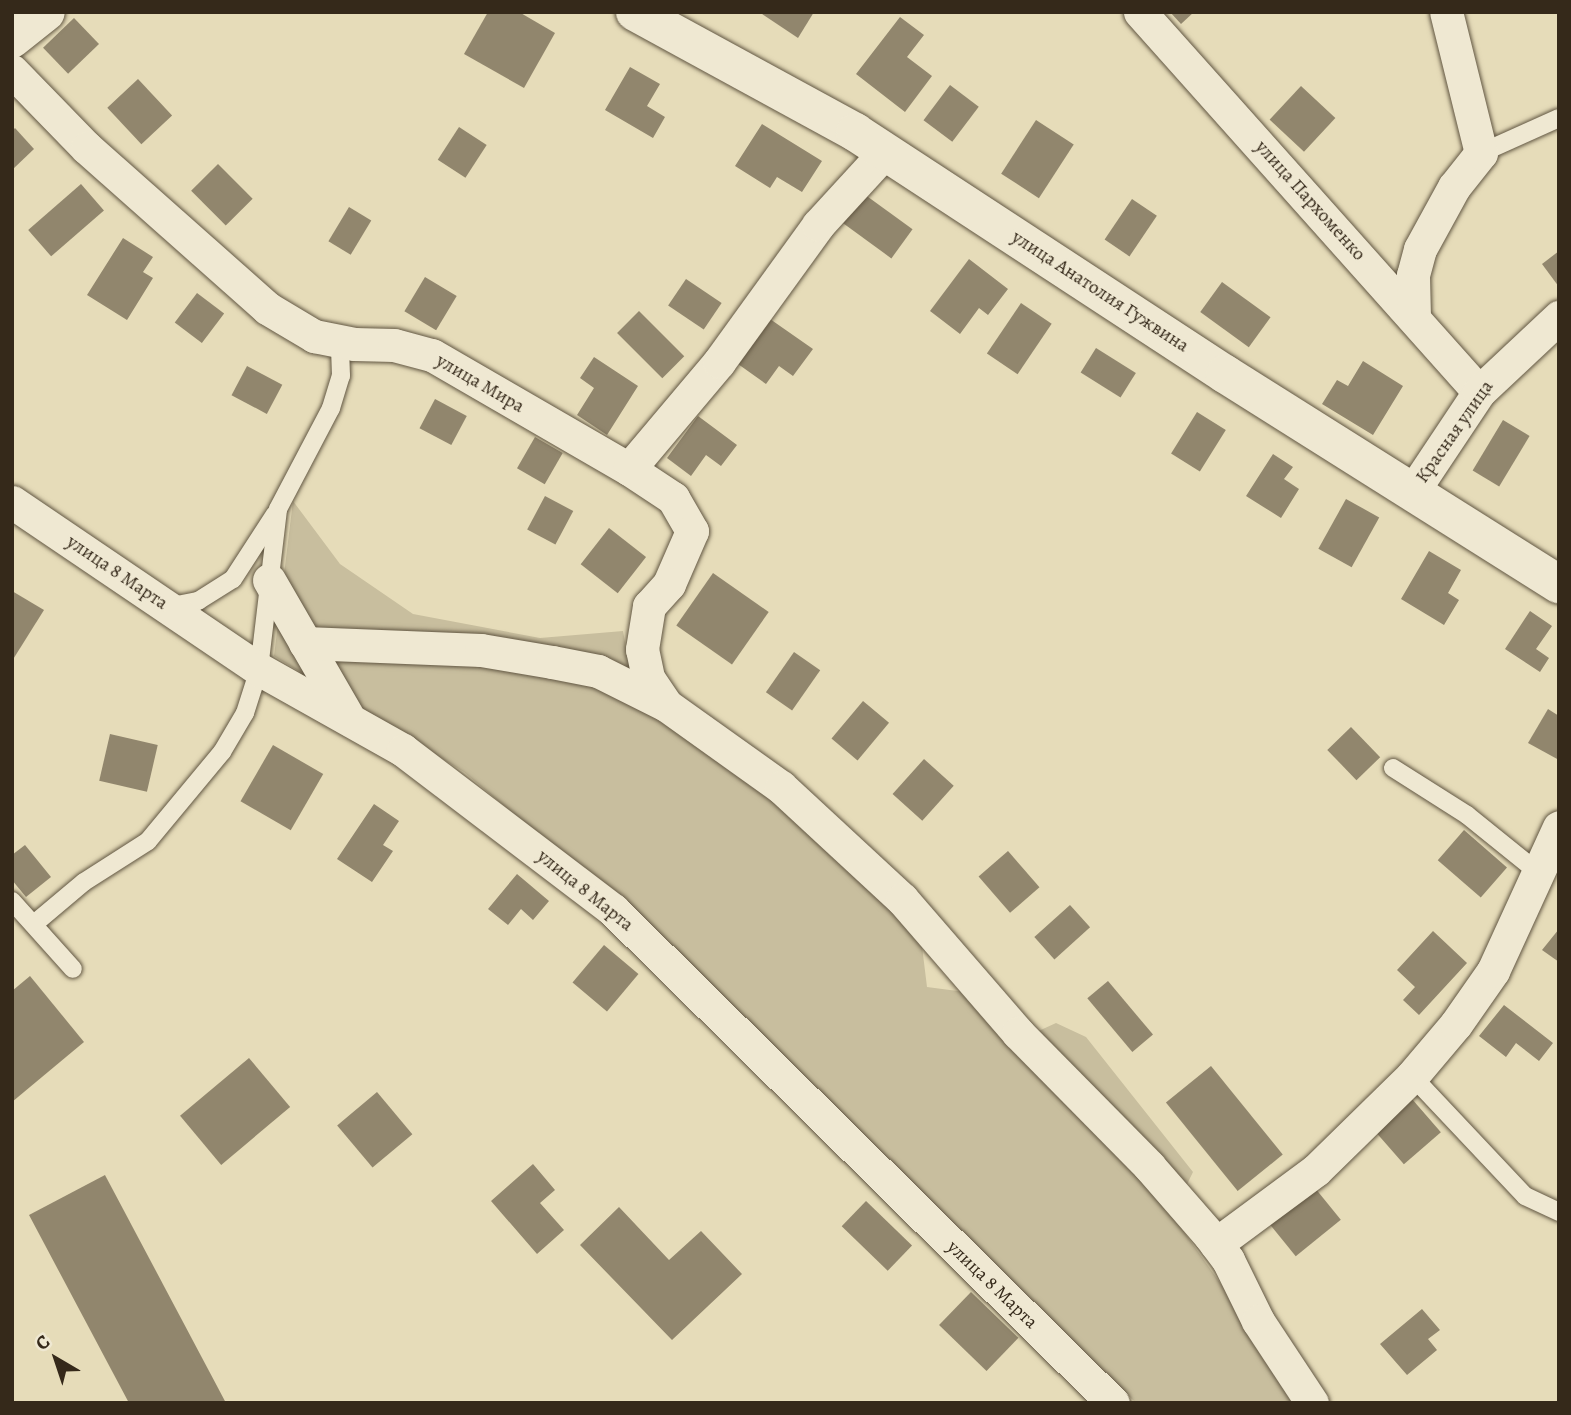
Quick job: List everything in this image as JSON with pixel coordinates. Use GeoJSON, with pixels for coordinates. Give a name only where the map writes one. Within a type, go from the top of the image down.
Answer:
{"type":"FeatureCollection","features":[{"type":"Feature","properties":{"kind":"street"},"geometry":{"type":"LineString","coordinates":[[12,39],[46,12]]}},
{"type":"Feature","properties":{"kind":"street","name":"улица Анатолия Гужвина"},"geometry":{"type":"LineString","coordinates":[[635,12],[885,152],[1559,584]]}},
{"type":"Feature","properties":{"kind":"street","name":"улица Пархоменко"},"geometry":{"type":"LineString","coordinates":[[1140,12],[1479,392]]}},
{"type":"Feature","properties":{"kind":"street"},"geometry":{"type":"LineString","coordinates":[[1414,317],[1413,275],[1420,249],[1454,187],[1481,153],[1446,12]]}},
{"type":"Feature","properties":{"kind":"street","name":"улица Мира"},"geometry":{"type":"LineString","coordinates":[[12,71],[88,148],[267,308],[314,336],[394,345],[432,355],[629,469]]}},
{"type":"Feature","properties":{"kind":"street"},"geometry":{"type":"LineString","coordinates":[[667,705],[648,678],[642,649],[649,606],[674,575],[692,531],[673,498],[629,469],[719,362],[818,225],[885,152]]}},
{"type":"Feature","properties":{"kind":"street","name":"Красная улица"},"geometry":{"type":"LineString","coordinates":[[1413,491],[1479,392],[1559,317]]}},
{"type":"Feature","properties":{"kind":"street","name":"улица 8 Марта"},"geometry":{"type":"LineString","coordinates":[[12,502],[259,669],[402,750],[613,910],[1113,1403]]}},
{"type":"Feature","properties":{"kind":"street"},"geometry":{"type":"LineString","coordinates":[[269,580],[350,720]]}},
{"type":"Feature","properties":{"kind":"street"},"geometry":{"type":"LineString","coordinates":[[305,643],[481,650],[597,671],[667,705],[781,787],[902,899],[1018,1033],[1149,1166],[1216,1244],[1258,1321],[1312,1403]]}},
{"type":"Feature","properties":{"kind":"street"},"geometry":{"type":"LineString","coordinates":[[1216,1244],[1316,1170],[1412,1076],[1493,971],[1559,827]]}},
{"type":"Feature","properties":{"kind":"lane"},"geometry":{"type":"LineString","coordinates":[[1481,153],[1559,118]]}},
{"type":"Feature","properties":{"kind":"lane"},"geometry":{"type":"LineString","coordinates":[[167,607],[198,601],[233,579],[278,509],[331,408],[341,376],[340,341]]}},
{"type":"Feature","properties":{"kind":"lane"},"geometry":{"type":"LineString","coordinates":[[34,924],[84,883],[148,841],[222,752],[245,713],[259,669],[278,509]]}},
{"type":"Feature","properties":{"kind":"lane"},"geometry":{"type":"LineString","coordinates":[[1393,768],[1467,815],[1539,873]]}},
{"type":"Feature","properties":{"kind":"lane"},"geometry":{"type":"LineString","coordinates":[[12,901],[73,969]]}},
{"type":"Feature","properties":{"kind":"lane"},"geometry":{"type":"LineString","coordinates":[[1412,1076],[1525,1196],[1559,1212]]}},
{"type":"Feature","properties":{"kind":"shaded area"},"geometry":{"type":"Polygon","coordinates":[[[293,501],[340,564],[413,614],[540,638],[623,631],[635,696],[730,764],[920,930],[927,987],[965,992],[1032,1034],[1056,1023],[1086,1037],[1193,1172],[1172,1215],[1305,1403],[1136,1403],[643,923],[464,772],[274,656],[293,501]]]}},
{"type":"Feature","properties":{"kind":"building"},"geometry":{"type":"Polygon","coordinates":[[[488,12],[519,12],[555,33],[524,88],[464,54],[488,12]]]}},
{"type":"Feature","properties":{"kind":"building"},"geometry":{"type":"Polygon","coordinates":[[[759,12],[814,12],[798,38],[759,12]]]}},
{"type":"Feature","properties":{"kind":"building"},"geometry":{"type":"Polygon","coordinates":[[[1170,12],[1194,12],[1181,24],[1170,12]]]}},
{"type":"Feature","properties":{"kind":"building"},"geometry":{"type":"Polygon","coordinates":[[[900,17],[924,35],[907,57],[932,76],[905,112],[856,74],[900,17]]]}},
{"type":"Feature","properties":{"kind":"building"},"geometry":{"type":"Polygon","coordinates":[[[74,18],[99,44],[68,74],[43,48],[74,18]]]}},
{"type":"Feature","properties":{"kind":"building"},"geometry":{"type":"Polygon","coordinates":[[[630,67],[660,84],[647,106],[665,117],[653,138],[605,110],[630,67]]]}},
{"type":"Feature","properties":{"kind":"building"},"geometry":{"type":"Polygon","coordinates":[[[138,79],[172,116],[141,144],[107,108],[138,79]]]}},
{"type":"Feature","properties":{"kind":"building"},"geometry":{"type":"Polygon","coordinates":[[[950,85],[979,107],[952,142],[924,120],[950,85]]]}},
{"type":"Feature","properties":{"kind":"building"},"geometry":{"type":"Polygon","coordinates":[[[1301,86],[1335,118],[1304,152],[1270,120],[1301,86]]]}},
{"type":"Feature","properties":{"kind":"building"},"geometry":{"type":"Polygon","coordinates":[[[1036,120],[1074,145],[1039,198],[1001,174],[1036,120]]]}},
{"type":"Feature","properties":{"kind":"building"},"geometry":{"type":"Polygon","coordinates":[[[762,124],[822,161],[802,192],[777,177],[770,188],[735,166],[762,124]]]}},
{"type":"Feature","properties":{"kind":"building"},"geometry":{"type":"Polygon","coordinates":[[[459,127],[487,145],[465,178],[438,160],[459,127]]]}},
{"type":"Feature","properties":{"kind":"building"},"geometry":{"type":"Polygon","coordinates":[[[15,128],[34,149],[12,170],[12,131],[15,128]]]}},
{"type":"Feature","properties":{"kind":"building"},"geometry":{"type":"Polygon","coordinates":[[[218,164],[253,199],[226,226],[191,191],[218,164]]]}},
{"type":"Feature","properties":{"kind":"building"},"geometry":{"type":"Polygon","coordinates":[[[81,184],[104,210],[51,256],[28,230],[81,184]]]}},
{"type":"Feature","properties":{"kind":"building"},"geometry":{"type":"Polygon","coordinates":[[[864,194],[913,229],[891,258],[843,223],[864,194]]]}},
{"type":"Feature","properties":{"kind":"building"},"geometry":{"type":"Polygon","coordinates":[[[1132,199],[1157,216],[1129,256],[1105,240],[1132,199]]]}},
{"type":"Feature","properties":{"kind":"building"},"geometry":{"type":"Polygon","coordinates":[[[349,207],[371,220],[351,255],[328,241],[349,207]]]}},
{"type":"Feature","properties":{"kind":"building"},"geometry":{"type":"Polygon","coordinates":[[[123,238],[153,257],[143,272],[153,278],[127,320],[87,295],[123,238]]]}},
{"type":"Feature","properties":{"kind":"building"},"geometry":{"type":"Polygon","coordinates":[[[1559,251],[1559,287],[1542,264],[1559,251]]]}},
{"type":"Feature","properties":{"kind":"building"},"geometry":{"type":"Polygon","coordinates":[[[969,259],[1008,289],[988,315],[979,308],[960,334],[930,311],[969,259]]]}},
{"type":"Feature","properties":{"kind":"building"},"geometry":{"type":"Polygon","coordinates":[[[425,277],[457,296],[436,330],[404,311],[425,277]]]}},
{"type":"Feature","properties":{"kind":"building"},"geometry":{"type":"Polygon","coordinates":[[[686,279],[722,303],[704,330],[668,306],[686,279]]]}},
{"type":"Feature","properties":{"kind":"building"},"geometry":{"type":"Polygon","coordinates":[[[1222,282],[1271,317],[1249,347],[1200,312],[1222,282]]]}},
{"type":"Feature","properties":{"kind":"building"},"geometry":{"type":"Polygon","coordinates":[[[197,293],[224,313],[202,343],[175,323],[197,293]]]}},
{"type":"Feature","properties":{"kind":"building"},"geometry":{"type":"Polygon","coordinates":[[[1021,303],[1052,324],[1018,374],[987,354],[1021,303]]]}},
{"type":"Feature","properties":{"kind":"building"},"geometry":{"type":"Polygon","coordinates":[[[639,311],[684,356],[662,378],[617,333],[639,311]]]}},
{"type":"Feature","properties":{"kind":"building"},"geometry":{"type":"Polygon","coordinates":[[[770,319],[813,349],[793,376],[779,366],[766,384],[738,364],[770,319]]]}},
{"type":"Feature","properties":{"kind":"building"},"geometry":{"type":"Polygon","coordinates":[[[1096,348],[1136,373],[1120,397],[1081,373],[1096,348]]]}},
{"type":"Feature","properties":{"kind":"building"},"geometry":{"type":"Polygon","coordinates":[[[594,357],[638,386],[607,435],[577,415],[594,388],[580,378],[594,357]]]}},
{"type":"Feature","properties":{"kind":"building"},"geometry":{"type":"Polygon","coordinates":[[[1363,361],[1403,386],[1373,435],[1322,404],[1337,380],[1348,386],[1363,361]]]}},
{"type":"Feature","properties":{"kind":"building"},"geometry":{"type":"Polygon","coordinates":[[[247,366],[282,385],[267,414],[232,395],[247,366]]]}},
{"type":"Feature","properties":{"kind":"building"},"geometry":{"type":"Polygon","coordinates":[[[435,399],[467,416],[451,445],[420,428],[435,399]]]}},
{"type":"Feature","properties":{"kind":"building"},"geometry":{"type":"Polygon","coordinates":[[[1197,412],[1226,430],[1200,472],[1171,454],[1197,412]]]}},
{"type":"Feature","properties":{"kind":"building"},"geometry":{"type":"Polygon","coordinates":[[[698,416],[737,445],[721,466],[706,455],[691,476],[667,458],[698,416]]]}},
{"type":"Feature","properties":{"kind":"building"},"geometry":{"type":"Polygon","coordinates":[[[1503,420],[1530,436],[1499,487],[1473,471],[1503,420]]]}},
{"type":"Feature","properties":{"kind":"building"},"geometry":{"type":"Polygon","coordinates":[[[535,437],[563,453],[545,484],[517,468],[535,437]]]}},
{"type":"Feature","properties":{"kind":"building"},"geometry":{"type":"Polygon","coordinates":[[[1273,454],[1293,467],[1284,479],[1299,489],[1281,518],[1246,496],[1273,454]]]}},
{"type":"Feature","properties":{"kind":"building"},"geometry":{"type":"Polygon","coordinates":[[[545,496],[573,511],[555,545],[527,530],[545,496]]]}},
{"type":"Feature","properties":{"kind":"building"},"geometry":{"type":"Polygon","coordinates":[[[1346,499],[1379,517],[1352,567],[1318,549],[1346,499]]]}},
{"type":"Feature","properties":{"kind":"building"},"geometry":{"type":"Polygon","coordinates":[[[609,528],[646,557],[618,593],[581,564],[609,528]]]}},
{"type":"Feature","properties":{"kind":"building"},"geometry":{"type":"Polygon","coordinates":[[[1429,551],[1461,570],[1448,593],[1459,600],[1444,625],[1401,599],[1429,551]]]}},
{"type":"Feature","properties":{"kind":"building"},"geometry":{"type":"Polygon","coordinates":[[[713,573],[769,612],[732,664],[676,625],[713,573]]]}},
{"type":"Feature","properties":{"kind":"building"},"geometry":{"type":"Polygon","coordinates":[[[12,591],[44,610],[12,661],[12,591]]]}},
{"type":"Feature","properties":{"kind":"building"},"geometry":{"type":"Polygon","coordinates":[[[1530,611],[1552,626],[1536,649],[1549,658],[1540,672],[1505,649],[1530,611]]]}},
{"type":"Feature","properties":{"kind":"building"},"geometry":{"type":"Polygon","coordinates":[[[794,652],[820,670],[792,710],[766,692],[794,652]]]}},
{"type":"Feature","properties":{"kind":"building"},"geometry":{"type":"Polygon","coordinates":[[[863,701],[889,723],[858,760],[832,739],[863,701]]]}},
{"type":"Feature","properties":{"kind":"building"},"geometry":{"type":"Polygon","coordinates":[[[1548,709],[1559,716],[1559,760],[1528,743],[1548,709]]]}},
{"type":"Feature","properties":{"kind":"building"},"geometry":{"type":"Polygon","coordinates":[[[1351,727],[1380,757],[1356,780],[1327,750],[1351,727]]]}},
{"type":"Feature","properties":{"kind":"building"},"geometry":{"type":"Polygon","coordinates":[[[110,734],[158,745],[147,792],[99,781],[110,734]]]}},
{"type":"Feature","properties":{"kind":"building"},"geometry":{"type":"Polygon","coordinates":[[[273,745],[323,774],[291,830],[240,801],[273,745]]]}},
{"type":"Feature","properties":{"kind":"building"},"geometry":{"type":"Polygon","coordinates":[[[924,759],[954,786],[922,821],[893,794],[924,759]]]}},
{"type":"Feature","properties":{"kind":"building"},"geometry":{"type":"Polygon","coordinates":[[[374,804],[399,821],[383,845],[393,851],[372,882],[337,859],[374,804]]]}},
{"type":"Feature","properties":{"kind":"building"},"geometry":{"type":"Polygon","coordinates":[[[1464,830],[1507,867],[1481,898],[1438,860],[1464,830]]]}},
{"type":"Feature","properties":{"kind":"building"},"geometry":{"type":"Polygon","coordinates":[[[25,845],[51,877],[26,897],[12,880],[12,855],[25,845]]]}},
{"type":"Feature","properties":{"kind":"building"},"geometry":{"type":"Polygon","coordinates":[[[1008,851],[1039,887],[1010,913],[979,877],[1008,851]]]}},
{"type":"Feature","properties":{"kind":"building"},"geometry":{"type":"Polygon","coordinates":[[[517,874],[549,901],[533,920],[521,909],[508,925],[488,909],[517,874]]]}},
{"type":"Feature","properties":{"kind":"building"},"geometry":{"type":"Polygon","coordinates":[[[1070,905],[1090,927],[1054,959],[1034,937],[1070,905]]]}},
{"type":"Feature","properties":{"kind":"building"},"geometry":{"type":"Polygon","coordinates":[[[1559,929],[1559,962],[1542,950],[1559,929]]]}},
{"type":"Feature","properties":{"kind":"building"},"geometry":{"type":"Polygon","coordinates":[[[1433,931],[1467,963],[1419,1015],[1403,1000],[1415,987],[1397,970],[1433,931]]]}},
{"type":"Feature","properties":{"kind":"building"},"geometry":{"type":"Polygon","coordinates":[[[604,945],[638,974],[607,1011],[573,983],[604,945]]]}},
{"type":"Feature","properties":{"kind":"building"},"geometry":{"type":"Polygon","coordinates":[[[30,976],[84,1042],[12,1102],[12,991],[30,976]]]}},
{"type":"Feature","properties":{"kind":"building"},"geometry":{"type":"Polygon","coordinates":[[[1108,981],[1153,1035],[1132,1052],[1087,998],[1108,981]]]}},
{"type":"Feature","properties":{"kind":"building"},"geometry":{"type":"Polygon","coordinates":[[[1504,1005],[1553,1043],[1539,1061],[1516,1043],[1506,1057],[1479,1036],[1504,1005]]]}},
{"type":"Feature","properties":{"kind":"building"},"geometry":{"type":"Polygon","coordinates":[[[249,1058],[290,1107],[221,1165],[180,1116],[249,1058]]]}},
{"type":"Feature","properties":{"kind":"building"},"geometry":{"type":"Polygon","coordinates":[[[1211,1066],[1283,1155],[1238,1191],[1166,1103],[1211,1066]]]}},
{"type":"Feature","properties":{"kind":"building"},"geometry":{"type":"Polygon","coordinates":[[[377,1092],[412,1134],[373,1168],[337,1125],[377,1092]]]}},
{"type":"Feature","properties":{"kind":"building"},"geometry":{"type":"Polygon","coordinates":[[[1412,1099],[1441,1132],[1404,1164],[1375,1131],[1412,1099]]]}},
{"type":"Feature","properties":{"kind":"building"},"geometry":{"type":"Polygon","coordinates":[[[533,1164],[555,1190],[540,1203],[564,1230],[537,1254],[491,1201],[533,1164]]]}},
{"type":"Feature","properties":{"kind":"building"},"geometry":{"type":"Polygon","coordinates":[[[105,1175],[226,1403],[129,1403],[29,1215],[105,1175]]]}},
{"type":"Feature","properties":{"kind":"building"},"geometry":{"type":"Polygon","coordinates":[[[1315,1188],[1341,1220],[1296,1256],[1270,1225],[1315,1188]]]}},
{"type":"Feature","properties":{"kind":"building"},"geometry":{"type":"Polygon","coordinates":[[[866,1201],[912,1245],[888,1271],[842,1226],[866,1201]]]}},
{"type":"Feature","properties":{"kind":"building"},"geometry":{"type":"Polygon","coordinates":[[[619,1207],[669,1260],[701,1231],[742,1274],[672,1340],[580,1245],[619,1207]]]}},
{"type":"Feature","properties":{"kind":"building"},"geometry":{"type":"Polygon","coordinates":[[[971,1292],[1018,1338],[987,1371],[939,1325],[971,1292]]]}},
{"type":"Feature","properties":{"kind":"building"},"geometry":{"type":"Polygon","coordinates":[[[1422,1309],[1440,1330],[1428,1339],[1437,1350],[1407,1375],[1380,1344],[1422,1309]]]}}]}
